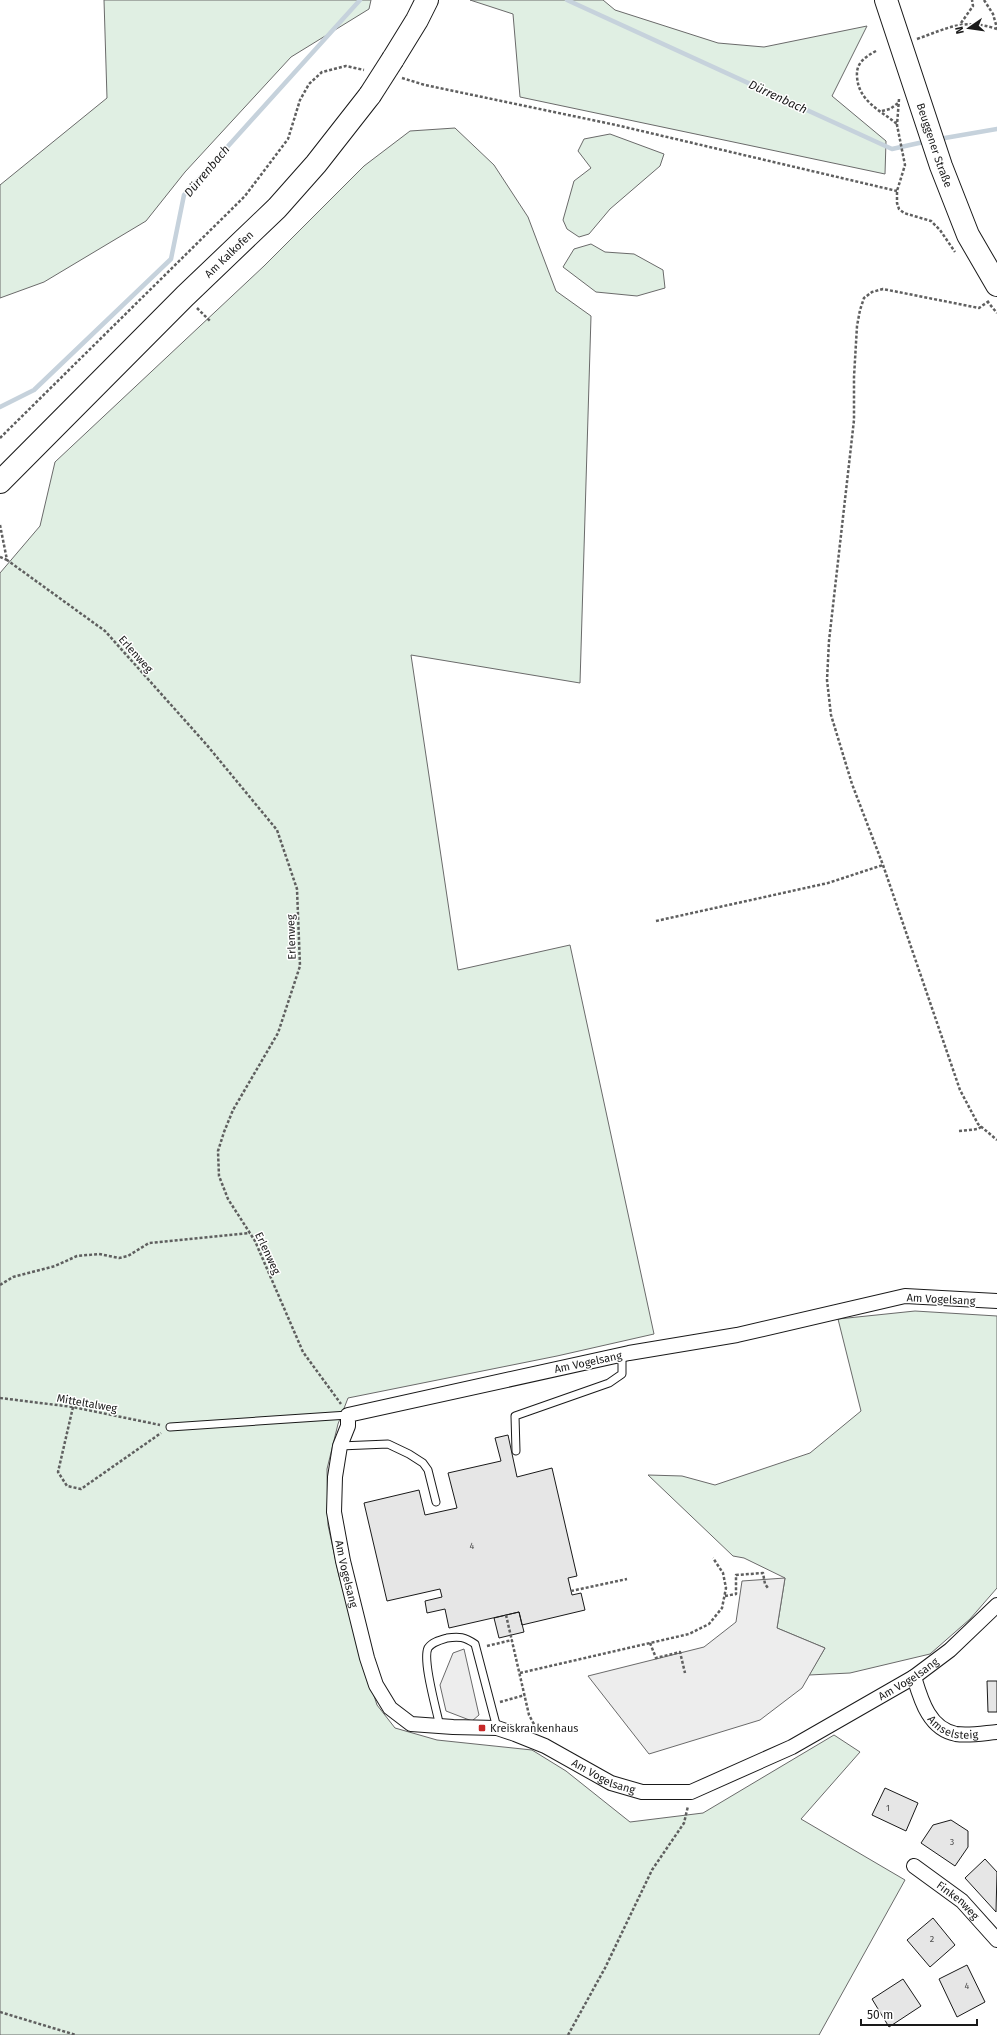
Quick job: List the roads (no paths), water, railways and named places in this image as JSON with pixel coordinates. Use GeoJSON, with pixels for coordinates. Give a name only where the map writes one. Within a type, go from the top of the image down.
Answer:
{"type":"FeatureCollection","features":[{"type":"Feature","properties":{"kind":"main road","name":"Am Kalkofen"},"geometry":{"type":"LineString","coordinates":[[0,482],[185,296],[277,208],[316,164],[370,96],[396,68],[427,0]]}},
{"type":"Feature","properties":{"kind":"main road","name":"Beuggener Straße"},"geometry":{"type":"LineString","coordinates":[[886,0],[941,166],[990,295]]}},
{"type":"Feature","properties":{"kind":"street","name":"Am Vogelsang"},"geometry":{"type":"LineString","coordinates":[[997,1301],[905,1296],[737,1334],[622,1355],[348,1415],[348,1426],[340,1446],[334,1477],[334,1512],[343,1562],[376,1685],[390,1708],[411,1724],[440,1727],[497,1728],[545,1746],[611,1783],[642,1792],[691,1792],[792,1747],[914,1678],[950,1650],[997,1605]]}},
{"type":"Feature","properties":{"kind":"street","name":"Amselsteig"},"geometry":{"type":"LineString","coordinates":[[914,1678],[924,1709],[939,1726],[956,1734],[997,1732]]}},
{"type":"Feature","properties":{"kind":"street","name":"Finkenweg"},"geometry":{"type":"LineString","coordinates":[[914,1866],[962,1901],[997,1940]]}},
{"type":"Feature","properties":{"kind":"lane"},"geometry":{"type":"LineString","coordinates":[[516,1451],[516,1416],[609,1383],[622,1374],[622,1355]]}},
{"type":"Feature","properties":{"kind":"lane"},"geometry":{"type":"LineString","coordinates":[[170,1427],[348,1415]]}},
{"type":"Feature","properties":{"kind":"lane"},"geometry":{"type":"LineString","coordinates":[[340,1446],[388,1444],[409,1454],[423,1463],[428,1470],[436,1502]]}},
{"type":"Feature","properties":{"kind":"lane"},"geometry":{"type":"LineString","coordinates":[[440,1727],[426,1660],[429,1648],[437,1640],[458,1636],[466,1638],[475,1644],[497,1728]]}},
{"type":"Feature","properties":{"kind":"waterway","name":"Dürrenbach"},"geometry":{"type":"LineString","coordinates":[[0,407],[34,390],[171,259],[184,195],[360,0]]}},
{"type":"Feature","properties":{"kind":"waterway","name":"Dürrenbach"},"geometry":{"type":"LineString","coordinates":[[567,0],[892,149],[928,141]]}},
{"type":"Feature","properties":{"kind":"waterway","name":"Dürrenbach"},"geometry":{"type":"LineString","coordinates":[[939,139],[997,129]]}},
{"type":"Feature","properties":{"kind":"place","name":"Kreiskrankenhaus"},"geometry":{"type":"Point","coordinates":[482,1728]}}]}
